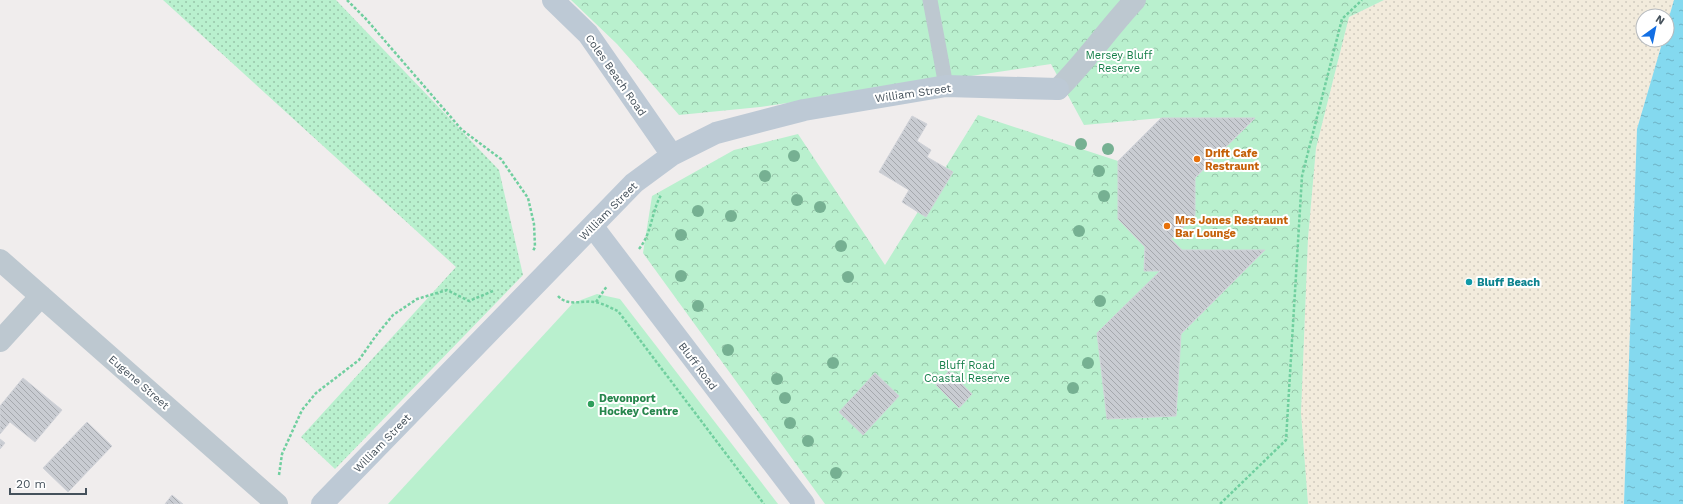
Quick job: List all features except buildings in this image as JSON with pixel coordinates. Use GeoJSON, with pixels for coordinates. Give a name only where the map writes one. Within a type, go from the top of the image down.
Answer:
{"type":"FeatureCollection","features":[{"type":"Feature","properties":{"kind":"street","name":"Coles Beach Road"},"geometry":{"type":"LineString","coordinates":[[553,0],[588,34],[672,155]]}},
{"type":"Feature","properties":{"kind":"street","name":"William Street"},"geometry":{"type":"LineString","coordinates":[[322,504],[536,283],[593,227],[634,183],[672,155],[716,133],[804,110],[946,86],[1058,89],[1081,66],[1112,24],[1135,0]]}},
{"type":"Feature","properties":{"kind":"street","name":"Bluff Road"},"geometry":{"type":"LineString","coordinates":[[593,227],[804,504]]}},
{"type":"Feature","properties":{"kind":"street","name":"Eugene Street"},"geometry":{"type":"LineString","coordinates":[[0,260],[277,504]]}},
{"type":"Feature","properties":{"kind":"street"},"geometry":{"type":"LineString","coordinates":[[0,341],[41,296]]}},
{"type":"Feature","properties":{"kind":"lane"},"geometry":{"type":"LineString","coordinates":[[930,0],[946,86]]}},
{"type":"Feature","properties":{"kind":"path"},"geometry":{"type":"LineString","coordinates":[[1220,504],[1286,440],[1302,176],[1342,19],[1362,0]]}},
{"type":"Feature","properties":{"kind":"path"},"geometry":{"type":"LineString","coordinates":[[596,302],[622,265],[641,248],[650,230],[653,211],[663,192]]}},
{"type":"Feature","properties":{"kind":"path"},"geometry":{"type":"LineString","coordinates":[[277,504],[282,454],[302,410],[316,393],[359,360],[393,315],[417,298],[447,290],[469,301],[494,291],[499,286]]}},
{"type":"Feature","properties":{"kind":"green space"},"geometry":{"type":"Polygon","coordinates":[[[163,0],[336,0],[499,170],[523,275],[335,469],[301,437],[456,267],[163,0]]]}},
{"type":"Feature","properties":{"kind":"green space","name":"Bluff Road Coastal Reserve"},"geometry":{"type":"Polygon","coordinates":[[[571,0],[1384,0],[1349,17],[1316,148],[1308,238],[1301,413],[1308,504],[825,504],[643,253],[652,196],[734,150],[798,134],[885,265],[978,115],[1118,161],[1118,219],[1145,247],[1144,271],[1160,271],[1097,333],[1108,419],[1176,416],[1181,334],[1264,250],[1182,250],[1171,239],[1195,216],[1195,178],[1161,118],[1084,125],[1051,64],[760,107],[679,115],[617,44],[571,0]]]}},
{"type":"Feature","properties":{"kind":"green space","name":"Devonport Hockey Centre"},"geometry":{"type":"Polygon","coordinates":[[[597,294],[620,299],[778,504],[388,504],[573,303],[597,294]]]}},
{"type":"Feature","properties":{"kind":"sand","name":"Bluff Beach"},"geometry":{"type":"Polygon","coordinates":[[[1384,0],[1674,0],[1672,8],[1635,8],[1635,48],[1661,48],[1637,129],[1624,504],[1308,504],[1301,413],[1308,238],[1316,148],[1349,17],[1384,0]]]}},
{"type":"Feature","properties":{"kind":"water"},"geometry":{"type":"Polygon","coordinates":[[[1674,0],[1683,0],[1683,504],[1624,504],[1637,129],[1661,48],[1675,48],[1675,8],[1672,8],[1674,0]]]}},
{"type":"Feature","properties":{"kind":"place","name":"Drift Cafe Restraunt"},"geometry":{"type":"Point","coordinates":[1197,159]}},
{"type":"Feature","properties":{"kind":"place","name":"Mrs Jones Restraunt Bar Lounge"},"geometry":{"type":"Point","coordinates":[1167,226]}},
{"type":"Feature","properties":{"kind":"place","name":"Bluff Beach"},"geometry":{"type":"Point","coordinates":[1469,282]}},
{"type":"Feature","properties":{"kind":"place","name":"Devonport Hockey Centre"},"geometry":{"type":"Point","coordinates":[591,404]}},
{"type":"Feature","properties":{"kind":"park label","name":"Mersey Bluff Reserve"},"geometry":{"type":"Point","coordinates":[1119,61]}}]}
